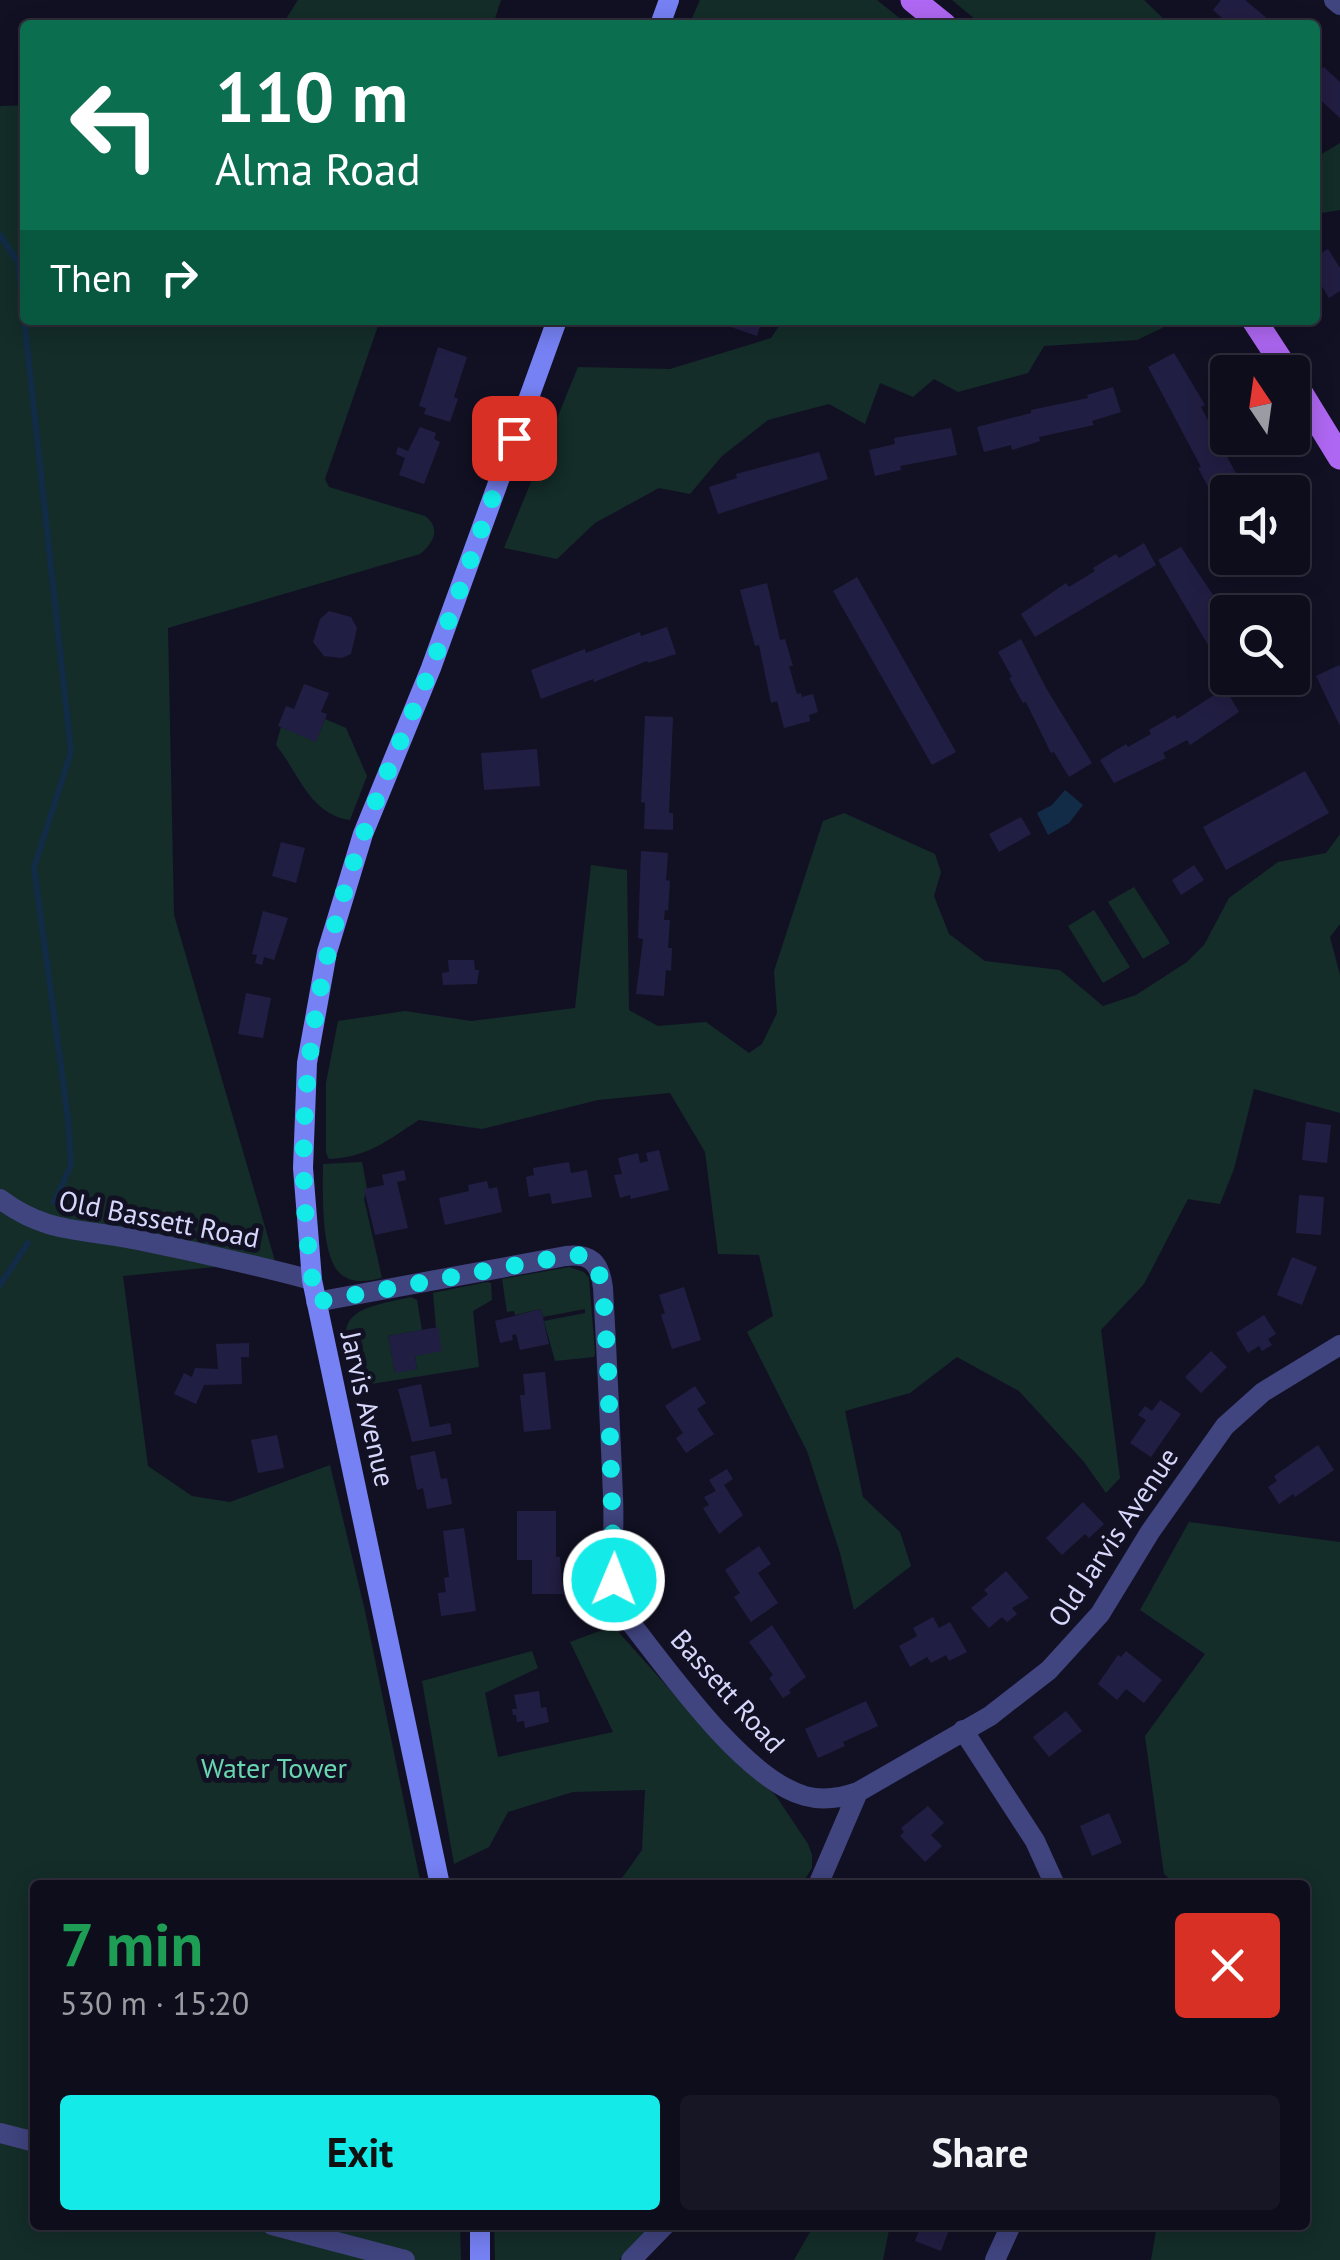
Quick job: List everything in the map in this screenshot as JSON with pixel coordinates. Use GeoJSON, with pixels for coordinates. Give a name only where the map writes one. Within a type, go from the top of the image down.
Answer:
{"type":"FeatureCollection","features":[{"type":"Feature","properties":{"kind":"main road"},"geometry":{"type":"LineString","coordinates":[[914,0],[938,20]]}},
{"type":"Feature","properties":{"kind":"main road"},"geometry":{"type":"LineString","coordinates":[[1257,325],[1277,355]]}},
{"type":"Feature","properties":{"kind":"main road"},"geometry":{"type":"LineString","coordinates":[[1310,408],[1340,457]]}},
{"type":"Feature","properties":{"kind":"street"},"geometry":{"type":"LineString","coordinates":[[1334,0],[1340,5]]}},
{"type":"Feature","properties":{"kind":"street","name":"Jarvis Avenue"},"geometry":{"type":"LineString","coordinates":[[439,1880],[312,1280],[303,1168],[306,1076],[327,952],[363,834],[430,668],[555,325]]}},
{"type":"Feature","properties":{"kind":"street","name":"Old Bassett Road"},"geometry":{"type":"LineString","coordinates":[[0,1199],[22,1216],[52,1228],[124,1237],[312,1280]]}},
{"type":"Feature","properties":{"kind":"street","name":"Bassett Road"},"geometry":{"type":"LineString","coordinates":[[316,1302],[566,1256],[584,1255],[592,1260],[601,1274],[603,1288],[614,1580],[619,1604],[705,1715],[764,1773],[803,1795],[828,1798],[858,1792]]}},
{"type":"Feature","properties":{"kind":"street","name":"Old Jarvis Avenue"},"geometry":{"type":"LineString","coordinates":[[858,1792],[990,1716],[1036,1682],[1090,1628],[1191,1470],[1225,1426],[1274,1384],[1339,1346]]}},
{"type":"Feature","properties":{"kind":"street"},"geometry":{"type":"LineString","coordinates":[[963,1730],[1035,1841],[1053,1880]]}},
{"type":"Feature","properties":{"kind":"street"},"geometry":{"type":"LineString","coordinates":[[820,1880],[858,1792]]}},
{"type":"Feature","properties":{"kind":"street"},"geometry":{"type":"LineString","coordinates":[[0,2133],[30,2141]]}},
{"type":"Feature","properties":{"kind":"street"},"geometry":{"type":"LineString","coordinates":[[291,2230],[405,2260]]}},
{"type":"Feature","properties":{"kind":"street"},"geometry":{"type":"LineString","coordinates":[[480,2230],[480,2260]]}},
{"type":"Feature","properties":{"kind":"street"},"geometry":{"type":"LineString","coordinates":[[631,2260],[660,2230]]}},
{"type":"Feature","properties":{"kind":"street"},"geometry":{"type":"LineString","coordinates":[[995,2260],[1009,2230]]}},
{"type":"Feature","properties":{"kind":"green space"},"geometry":{"type":"Polygon","coordinates":[[[298,0],[501,0],[495,20],[285,20],[298,0]]]}},
{"type":"Feature","properties":{"kind":"green space"},"geometry":{"type":"Polygon","coordinates":[[[700,0],[877,0],[902,20],[691,20],[700,0]]]}},
{"type":"Feature","properties":{"kind":"green space"},"geometry":{"type":"Polygon","coordinates":[[[952,0],[1144,0],[1165,20],[976,20],[952,0]]]}},
{"type":"Feature","properties":{"kind":"green space","name":"Water Tower"},"geometry":{"type":"Polygon","coordinates":[[[20,105],[20,325],[378,325],[325,479],[329,487],[425,516],[434,530],[432,540],[420,554],[168,628],[174,915],[275,1261],[123,1276],[148,1466],[192,1496],[230,1502],[330,1465],[365,1611],[420,1880],[30,1880],[30,2230],[460,2230],[461,2260],[0,2260],[0,106],[20,105]]]}},
{"type":"Feature","properties":{"kind":"green space"},"geometry":{"type":"Polygon","coordinates":[[[1340,143],[1340,210],[1320,213],[1320,155],[1340,143]]]}},
{"type":"Feature","properties":{"kind":"green space"},"geometry":{"type":"Polygon","coordinates":[[[780,325],[1168,325],[1137,340],[1044,346],[1028,373],[958,392],[934,379],[913,397],[880,383],[865,424],[829,404],[768,420],[722,456],[690,494],[659,488],[595,523],[557,559],[504,548],[578,367],[670,369],[771,338],[780,325]]]}},
{"type":"Feature","properties":{"kind":"green space"},"geometry":{"type":"Polygon","coordinates":[[[325,719],[346,728],[367,776],[350,820],[336,816],[315,801],[276,745],[281,727],[316,741],[325,719]]]}},
{"type":"Feature","properties":{"kind":"green space"},"geometry":{"type":"Polygon","coordinates":[[[844,813],[935,854],[941,872],[934,896],[949,934],[985,961],[1060,970],[1103,1006],[1136,995],[1187,962],[1204,945],[1229,898],[1278,862],[1326,853],[1340,834],[1340,924],[1330,937],[1340,975],[1340,1113],[1254,1089],[1234,1169],[1220,1204],[1188,1199],[1144,1284],[1101,1330],[1120,1478],[1106,1493],[1084,1462],[1019,1391],[957,1357],[910,1393],[845,1411],[863,1497],[900,1532],[911,1566],[854,1610],[807,1451],[747,1332],[773,1316],[759,1255],[718,1254],[705,1152],[670,1093],[598,1100],[482,1129],[419,1120],[366,1151],[329,1159],[326,1153],[326,1083],[338,1021],[405,1011],[471,1021],[575,1008],[591,865],[627,870],[629,1010],[658,1026],[706,1022],[749,1053],[762,1044],[777,1013],[774,971],[823,821],[844,813]]]}},
{"type":"Feature","properties":{"kind":"green space"},"geometry":{"type":"Polygon","coordinates":[[[1134,887],[1170,943],[1143,959],[1108,902],[1134,887]]]}},
{"type":"Feature","properties":{"kind":"green space"},"geometry":{"type":"Polygon","coordinates":[[[1094,910],[1130,967],[1103,983],[1068,926],[1094,910]]]}},
{"type":"Feature","properties":{"kind":"green space"},"geometry":{"type":"Polygon","coordinates":[[[362,1162],[367,1189],[364,1199],[382,1278],[362,1281],[342,1275],[330,1255],[324,1224],[323,1164],[362,1162]]]}},
{"type":"Feature","properties":{"kind":"green space"},"geometry":{"type":"Polygon","coordinates":[[[569,1267],[589,1278],[595,1353],[594,1357],[555,1361],[544,1321],[585,1313],[585,1309],[543,1317],[541,1309],[515,1315],[514,1311],[507,1312],[502,1279],[569,1267]]]}},
{"type":"Feature","properties":{"kind":"green space"},"geometry":{"type":"Polygon","coordinates":[[[491,1283],[492,1300],[473,1311],[479,1367],[352,1387],[346,1331],[357,1313],[411,1297],[417,1300],[422,1330],[388,1336],[395,1372],[417,1369],[415,1356],[436,1328],[433,1293],[491,1283]]]}},
{"type":"Feature","properties":{"kind":"green space"},"geometry":{"type":"Polygon","coordinates":[[[1189,1522],[1340,1542],[1340,2260],[1151,2260],[1156,2230],[1310,2230],[1310,1880],[1171,1880],[1164,1874],[1145,1736],[1205,1654],[1140,1610],[1189,1522]]]}},
{"type":"Feature","properties":{"kind":"green space"},"geometry":{"type":"Polygon","coordinates":[[[613,1626],[691,1713],[776,1796],[812,1855],[812,1868],[804,1880],[621,1880],[642,1850],[645,1790],[573,1792],[508,1812],[489,1847],[454,1864],[422,1681],[532,1651],[538,1668],[485,1693],[498,1757],[613,1732],[570,1642],[613,1626]]]}},
{"type":"Feature","properties":{"kind":"green space"},"geometry":{"type":"Polygon","coordinates":[[[494,2230],[648,2230],[619,2260],[495,2260],[494,2230]]]}},
{"type":"Feature","properties":{"kind":"green space"},"geometry":{"type":"Polygon","coordinates":[[[811,2230],[889,2230],[883,2260],[794,2260],[811,2230]]]}},
{"type":"Feature","properties":{"kind":"water"},"geometry":{"type":"Polygon","coordinates":[[[1065,790],[1083,805],[1069,823],[1048,835],[1037,813],[1052,805],[1065,790]]]}},
{"type":"Feature","properties":{"kind":"building"},"geometry":{"type":"Polygon","coordinates":[[[1221,0],[1245,0],[1269,20],[1224,20],[1213,10],[1221,0]]]}},
{"type":"Feature","properties":{"kind":"building"},"geometry":{"type":"Polygon","coordinates":[[[1324,67],[1340,82],[1340,118],[1320,100],[1320,71],[1324,67]]]}},
{"type":"Feature","properties":{"kind":"building"},"geometry":{"type":"Polygon","coordinates":[[[1328,249],[1340,268],[1340,291],[1329,298],[1320,283],[1320,254],[1328,249]]]}},
{"type":"Feature","properties":{"kind":"building"},"geometry":{"type":"Polygon","coordinates":[[[725,325],[760,325],[757,336],[725,325]]]}},
{"type":"Feature","properties":{"kind":"building"},"geometry":{"type":"Polygon","coordinates":[[[438,347],[467,357],[450,422],[424,414],[426,408],[419,406],[438,347]]]}},
{"type":"Feature","properties":{"kind":"building"},"geometry":{"type":"Polygon","coordinates":[[[1174,353],[1205,405],[1201,407],[1210,424],[1210,455],[1226,455],[1237,475],[1210,475],[1210,490],[1148,367],[1174,353]]]}},
{"type":"Feature","properties":{"kind":"building"},"geometry":{"type":"Polygon","coordinates":[[[1113,387],[1121,412],[1092,421],[1094,425],[1039,437],[1040,441],[1012,450],[1011,445],[984,452],[977,427],[1088,398],[1087,395],[1113,387]]]}},
{"type":"Feature","properties":{"kind":"building"},"geometry":{"type":"Polygon","coordinates":[[[420,427],[436,433],[434,439],[440,442],[424,484],[399,475],[405,458],[396,454],[398,447],[408,451],[420,427]]]}},
{"type":"Feature","properties":{"kind":"building"},"geometry":{"type":"Polygon","coordinates":[[[951,428],[957,455],[900,466],[901,470],[875,476],[869,450],[895,444],[894,438],[951,428]]]}},
{"type":"Feature","properties":{"kind":"building"},"geometry":{"type":"Polygon","coordinates":[[[819,452],[828,479],[718,514],[709,487],[737,478],[736,474],[819,452]]]}},
{"type":"Feature","properties":{"kind":"building"},"geometry":{"type":"Polygon","coordinates":[[[1144,543],[1156,565],[1035,637],[1021,614],[1066,583],[1069,587],[1095,571],[1093,568],[1116,554],[1119,558],[1144,543]]]}},
{"type":"Feature","properties":{"kind":"building"},"geometry":{"type":"Polygon","coordinates":[[[1181,547],[1213,595],[1210,648],[1158,560],[1181,547]]]}},
{"type":"Feature","properties":{"kind":"building"},"geometry":{"type":"Polygon","coordinates":[[[857,577],[956,752],[932,765],[833,591],[857,577]]]}},
{"type":"Feature","properties":{"kind":"building"},"geometry":{"type":"Polygon","coordinates":[[[767,583],[780,640],[785,639],[793,666],[789,666],[797,694],[813,694],[818,712],[809,715],[810,721],[784,728],[777,701],[771,703],[759,645],[755,646],[740,590],[767,583]]]}},
{"type":"Feature","properties":{"kind":"building"},"geometry":{"type":"Polygon","coordinates":[[[329,611],[351,617],[357,628],[351,654],[342,658],[324,656],[313,642],[320,619],[329,611]]]}},
{"type":"Feature","properties":{"kind":"building"},"geometry":{"type":"Polygon","coordinates":[[[667,627],[676,654],[541,699],[531,670],[585,649],[586,653],[640,632],[641,636],[667,627]]]}},
{"type":"Feature","properties":{"kind":"building"},"geometry":{"type":"Polygon","coordinates":[[[1021,639],[1092,763],[1069,777],[1051,753],[998,652],[1021,639]]]}},
{"type":"Feature","properties":{"kind":"building"},"geometry":{"type":"Polygon","coordinates":[[[1340,667],[1340,726],[1316,676],[1340,667]]]}},
{"type":"Feature","properties":{"kind":"building"},"geometry":{"type":"Polygon","coordinates":[[[304,684],[329,693],[321,712],[327,714],[316,742],[278,726],[286,706],[294,709],[304,684]]]}},
{"type":"Feature","properties":{"kind":"building"},"geometry":{"type":"Polygon","coordinates":[[[1214,695],[1229,695],[1239,712],[1190,745],[1187,740],[1163,753],[1166,758],[1114,783],[1100,760],[1151,734],[1149,730],[1175,715],[1177,719],[1214,695]]]}},
{"type":"Feature","properties":{"kind":"building"},"geometry":{"type":"Polygon","coordinates":[[[645,716],[673,717],[669,813],[673,813],[673,830],[644,829],[645,803],[641,802],[645,716]]]}},
{"type":"Feature","properties":{"kind":"building"},"geometry":{"type":"Polygon","coordinates":[[[537,749],[540,786],[484,790],[481,753],[537,749]]]}},
{"type":"Feature","properties":{"kind":"building"},"geometry":{"type":"Polygon","coordinates":[[[1305,771],[1329,813],[1226,870],[1203,827],[1305,771]]]}},
{"type":"Feature","properties":{"kind":"building"},"geometry":{"type":"Polygon","coordinates":[[[1021,817],[1031,834],[999,852],[989,834],[1021,817]]]}},
{"type":"Feature","properties":{"kind":"building"},"geometry":{"type":"Polygon","coordinates":[[[281,842],[305,848],[296,883],[272,876],[281,842]]]}},
{"type":"Feature","properties":{"kind":"building"},"geometry":{"type":"Polygon","coordinates":[[[641,851],[668,853],[666,880],[670,881],[664,920],[670,920],[668,948],[672,948],[664,996],[636,994],[643,939],[638,938],[641,851]]]}},
{"type":"Feature","properties":{"kind":"building"},"geometry":{"type":"Polygon","coordinates":[[[1194,865],[1204,880],[1181,895],[1172,880],[1194,865]]]}},
{"type":"Feature","properties":{"kind":"building"},"geometry":{"type":"Polygon","coordinates":[[[263,911],[288,918],[274,960],[264,957],[262,965],[255,963],[257,955],[252,954],[263,911]]]}},
{"type":"Feature","properties":{"kind":"building"},"geometry":{"type":"Polygon","coordinates":[[[448,960],[474,960],[475,970],[479,970],[477,984],[443,985],[442,973],[449,972],[448,960]]]}},
{"type":"Feature","properties":{"kind":"building"},"geometry":{"type":"Polygon","coordinates":[[[246,993],[271,998],[263,1038],[238,1034],[246,993]]]}},
{"type":"Feature","properties":{"kind":"building"},"geometry":{"type":"Polygon","coordinates":[[[1306,1122],[1331,1125],[1327,1163],[1302,1160],[1306,1122]]]}},
{"type":"Feature","properties":{"kind":"building"},"geometry":{"type":"Polygon","coordinates":[[[659,1150],[669,1190],[620,1198],[614,1175],[622,1174],[618,1158],[638,1153],[640,1163],[648,1161],[646,1153],[659,1150]]]}},
{"type":"Feature","properties":{"kind":"building"},"geometry":{"type":"Polygon","coordinates":[[[569,1162],[571,1173],[587,1170],[592,1197],[552,1204],[550,1193],[529,1197],[526,1177],[534,1175],[533,1168],[569,1162]]]}},
{"type":"Feature","properties":{"kind":"building"},"geometry":{"type":"Polygon","coordinates":[[[404,1170],[406,1180],[397,1182],[408,1228],[375,1235],[364,1189],[384,1185],[382,1175],[404,1170]]]}},
{"type":"Feature","properties":{"kind":"building"},"geometry":{"type":"Polygon","coordinates":[[[487,1181],[489,1189],[497,1187],[502,1212],[445,1225],[439,1198],[469,1191],[468,1185],[487,1181]]]}},
{"type":"Feature","properties":{"kind":"building"},"geometry":{"type":"Polygon","coordinates":[[[1299,1195],[1324,1197],[1321,1235],[1296,1233],[1299,1195]]]}},
{"type":"Feature","properties":{"kind":"building"},"geometry":{"type":"Polygon","coordinates":[[[1292,1257],[1317,1267],[1302,1305],[1277,1295],[1292,1257]]]}},
{"type":"Feature","properties":{"kind":"building"},"geometry":{"type":"Polygon","coordinates":[[[684,1287],[701,1340],[672,1349],[659,1295],[684,1287]]]}},
{"type":"Feature","properties":{"kind":"building"},"geometry":{"type":"Polygon","coordinates":[[[541,1309],[549,1344],[520,1350],[516,1334],[512,1335],[513,1340],[500,1343],[495,1321],[541,1309]]]}},
{"type":"Feature","properties":{"kind":"building"},"geometry":{"type":"Polygon","coordinates":[[[1264,1315],[1276,1334],[1268,1339],[1272,1345],[1262,1351],[1259,1346],[1248,1353],[1236,1333],[1264,1315]]]}},
{"type":"Feature","properties":{"kind":"building"},"geometry":{"type":"Polygon","coordinates":[[[438,1327],[442,1351],[415,1356],[417,1369],[395,1373],[388,1336],[438,1327]]]}},
{"type":"Feature","properties":{"kind":"building"},"geometry":{"type":"Polygon","coordinates":[[[249,1343],[249,1357],[241,1357],[242,1384],[204,1385],[196,1404],[174,1394],[184,1373],[192,1377],[195,1368],[218,1369],[216,1344],[249,1343]]]}},
{"type":"Feature","properties":{"kind":"building"},"geometry":{"type":"Polygon","coordinates":[[[1211,1351],[1227,1367],[1201,1393],[1185,1377],[1211,1351]]]}},
{"type":"Feature","properties":{"kind":"building"},"geometry":{"type":"Polygon","coordinates":[[[545,1372],[551,1429],[524,1432],[520,1395],[525,1395],[523,1374],[545,1372]]]}},
{"type":"Feature","properties":{"kind":"building"},"geometry":{"type":"Polygon","coordinates":[[[421,1384],[430,1427],[450,1423],[452,1434],[412,1442],[398,1389],[421,1384]]]}},
{"type":"Feature","properties":{"kind":"building"},"geometry":{"type":"Polygon","coordinates":[[[695,1386],[706,1403],[697,1409],[714,1434],[686,1453],[676,1438],[683,1433],[665,1406],[695,1386]]]}},
{"type":"Feature","properties":{"kind":"building"},"geometry":{"type":"Polygon","coordinates":[[[1160,1400],[1181,1414],[1151,1457],[1130,1443],[1146,1420],[1138,1415],[1145,1406],[1152,1411],[1160,1400]]]}},
{"type":"Feature","properties":{"kind":"building"},"geometry":{"type":"Polygon","coordinates":[[[277,1435],[284,1468],[258,1473],[251,1440],[277,1435]]]}},
{"type":"Feature","properties":{"kind":"building"},"geometry":{"type":"Polygon","coordinates":[[[1318,1445],[1334,1470],[1279,1504],[1268,1487],[1277,1481],[1274,1476],[1318,1445]]]}},
{"type":"Feature","properties":{"kind":"building"},"geometry":{"type":"Polygon","coordinates":[[[435,1451],[441,1479],[447,1478],[452,1504],[427,1509],[423,1488],[417,1490],[410,1456],[435,1451]]]}},
{"type":"Feature","properties":{"kind":"building"},"geometry":{"type":"Polygon","coordinates":[[[727,1469],[733,1479],[724,1485],[743,1515],[719,1534],[703,1508],[709,1505],[704,1497],[716,1491],[709,1480],[727,1469]]]}},
{"type":"Feature","properties":{"kind":"building"},"geometry":{"type":"Polygon","coordinates":[[[1083,1502],[1104,1524],[1089,1538],[1085,1534],[1062,1555],[1046,1538],[1083,1502]]]}},
{"type":"Feature","properties":{"kind":"building"},"geometry":{"type":"Polygon","coordinates":[[[517,1511],[556,1511],[556,1557],[560,1557],[563,1594],[532,1594],[532,1560],[517,1560],[517,1511]]]}},
{"type":"Feature","properties":{"kind":"building"},"geometry":{"type":"Polygon","coordinates":[[[464,1528],[476,1611],[441,1616],[438,1593],[446,1592],[444,1578],[449,1577],[443,1531],[464,1528]]]}},
{"type":"Feature","properties":{"kind":"building"},"geometry":{"type":"Polygon","coordinates":[[[759,1546],[771,1564],[758,1573],[778,1603],[751,1622],[734,1597],[740,1593],[725,1570],[759,1546]]]}},
{"type":"Feature","properties":{"kind":"building"},"geometry":{"type":"Polygon","coordinates":[[[1006,1571],[1029,1598],[1012,1608],[1017,1614],[1007,1622],[1002,1617],[989,1628],[971,1608],[1006,1571]]]}},
{"type":"Feature","properties":{"kind":"building"},"geometry":{"type":"Polygon","coordinates":[[[933,1617],[939,1628],[950,1622],[967,1652],[949,1661],[946,1655],[931,1663],[927,1657],[910,1667],[899,1646],[917,1636],[913,1628],[933,1617]]]}},
{"type":"Feature","properties":{"kind":"building"},"geometry":{"type":"Polygon","coordinates":[[[772,1625],[806,1677],[783,1698],[769,1678],[773,1675],[749,1642],[772,1625]]]}},
{"type":"Feature","properties":{"kind":"building"},"geometry":{"type":"Polygon","coordinates":[[[1126,1651],[1162,1680],[1144,1703],[1126,1689],[1117,1700],[1098,1684],[1118,1655],[1121,1657],[1126,1651]]]}},
{"type":"Feature","properties":{"kind":"building"},"geometry":{"type":"Polygon","coordinates":[[[539,1691],[541,1708],[546,1707],[549,1722],[525,1728],[524,1721],[517,1722],[513,1715],[512,1709],[517,1709],[514,1695],[539,1691]]]}},
{"type":"Feature","properties":{"kind":"building"},"geometry":{"type":"Polygon","coordinates":[[[866,1701],[878,1726],[818,1758],[805,1729],[866,1701]]]}},
{"type":"Feature","properties":{"kind":"building"},"geometry":{"type":"Polygon","coordinates":[[[1066,1711],[1082,1731],[1049,1757],[1033,1737],[1066,1711]]]}},
{"type":"Feature","properties":{"kind":"building"},"geometry":{"type":"Polygon","coordinates":[[[928,1806],[944,1823],[931,1835],[942,1846],[925,1862],[900,1836],[904,1832],[901,1828],[928,1806]]]}},
{"type":"Feature","properties":{"kind":"building"},"geometry":{"type":"Polygon","coordinates":[[[1109,1813],[1122,1843],[1092,1856],[1080,1826],[1109,1813]]]}},
{"type":"Feature","properties":{"kind":"building"},"geometry":{"type":"Polygon","coordinates":[[[919,2230],[949,2230],[941,2251],[915,2241],[919,2230]]]}},
{"type":"Feature","properties":{"kind":"waterway"},"geometry":{"type":"LineString","coordinates":[[0,235],[18,262],[20,280]]}},
{"type":"Feature","properties":{"kind":"waterway"},"geometry":{"type":"LineString","coordinates":[[25,325],[71,752],[34,868],[71,1165],[54,1202]]}},
{"type":"Feature","properties":{"kind":"waterway"},"geometry":{"type":"LineString","coordinates":[[0,1285],[28,1243]]}},
{"type":"Feature","properties":{"kind":"route"},"geometry":{"type":"LineString","coordinates":[[514,438],[430,668],[363,834],[327,952],[307,1063],[303,1142],[306,1220],[316,1302],[566,1256],[584,1255],[596,1263],[603,1288],[608,1366],[614,1580]]}}]}
